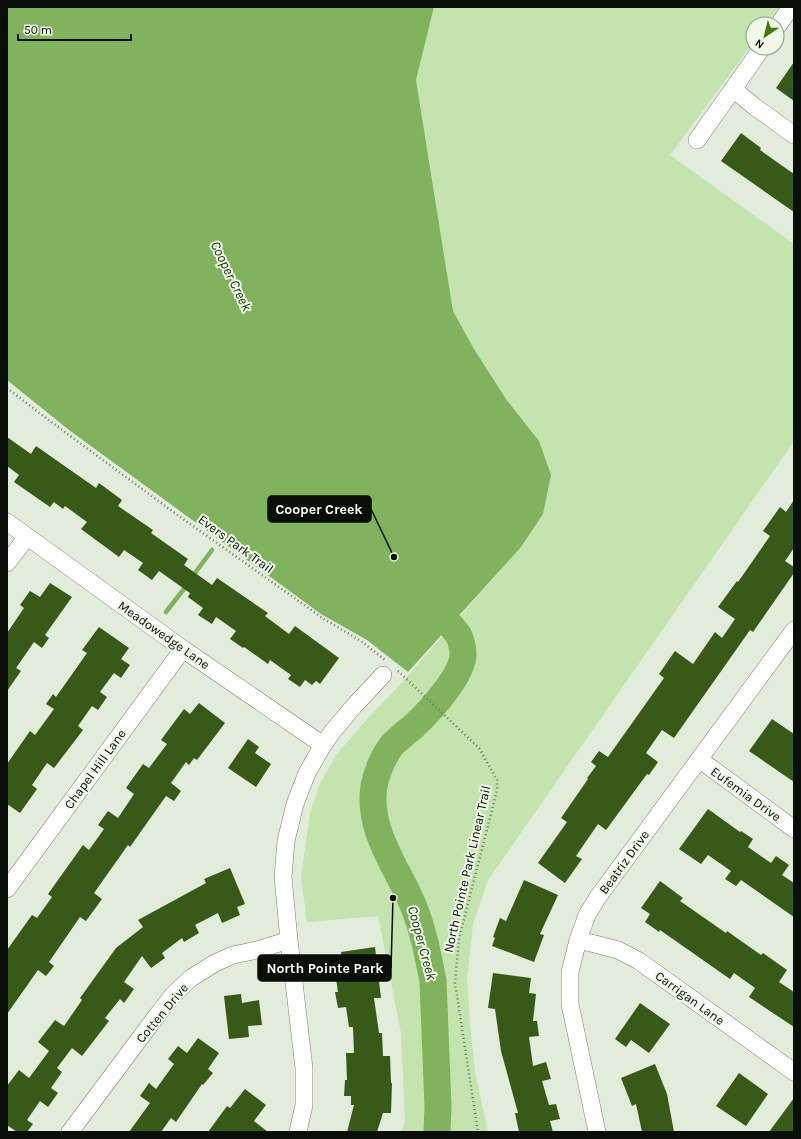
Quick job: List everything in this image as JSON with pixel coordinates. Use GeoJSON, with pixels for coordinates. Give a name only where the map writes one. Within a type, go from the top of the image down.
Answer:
{"type":"FeatureCollection","features":[{"type":"Feature","properties":{"kind":"street"},"geometry":{"type":"LineString","coordinates":[[785,16],[791,7]]}},
{"type":"Feature","properties":{"kind":"street"},"geometry":{"type":"LineString","coordinates":[[698,140],[757,56]]}},
{"type":"Feature","properties":{"kind":"street"},"geometry":{"type":"LineString","coordinates":[[734,89],[754,107],[794,135]]}},
{"type":"Feature","properties":{"kind":"street","name":"Meadowedge Lane"},"geometry":{"type":"LineString","coordinates":[[7,522],[183,649],[323,745]]}},
{"type":"Feature","properties":{"kind":"street"},"geometry":{"type":"LineString","coordinates":[[7,563],[27,537]]}},
{"type":"Feature","properties":{"kind":"street","name":"Beatriz Drive"},"geometry":{"type":"LineString","coordinates":[[597,1132],[570,1004],[570,972],[578,940],[587,915],[598,897],[794,630]]}},
{"type":"Feature","properties":{"kind":"street","name":"Chapel Hill Lane"},"geometry":{"type":"LineString","coordinates":[[7,889],[183,649]]}},
{"type":"Feature","properties":{"kind":"street"},"geometry":{"type":"LineString","coordinates":[[298,1132],[304,1105],[304,1068],[283,877],[286,841],[295,804],[307,773],[323,745],[354,706],[390,669]]}},
{"type":"Feature","properties":{"kind":"street","name":"Eufemia Drive"},"geometry":{"type":"LineString","coordinates":[[699,759],[794,829]]}},
{"type":"Feature","properties":{"kind":"street","name":"Cotten Drive"},"geometry":{"type":"LineString","coordinates":[[70,1132],[155,1018],[174,995],[191,978],[215,963],[233,955],[257,950],[289,940]]}},
{"type":"Feature","properties":{"kind":"street","name":"Carrigan Lane"},"geometry":{"type":"LineString","coordinates":[[578,940],[618,950],[639,961],[794,1072]]}},
{"type":"Feature","properties":{"kind":"path","name":"Evers Park Trail"},"geometry":{"type":"LineString","coordinates":[[7,388],[176,514],[324,619],[361,641],[390,669],[416,688],[451,720]]}},
{"type":"Feature","properties":{"kind":"path","name":"North Pointe Park Linear Trail"},"geometry":{"type":"LineString","coordinates":[[451,720],[479,748],[497,780],[497,790],[459,939],[455,982],[478,1132]]}},
{"type":"Feature","properties":{"kind":"shaded area"},"geometry":{"type":"Polygon","coordinates":[[[434,7],[779,7],[773,16],[745,16],[745,54],[670,155],[794,244],[794,441],[488,880],[473,924],[467,978],[475,1072],[488,1132],[401,1132],[405,1121],[401,1033],[378,916],[307,922],[301,877],[310,813],[320,783],[337,754],[521,547],[539,441],[506,399],[474,349],[453,311],[416,80],[434,7]]]}},
{"type":"Feature","properties":{"kind":"water"},"geometry":{"type":"Polygon","coordinates":[[[7,7],[434,7],[416,80],[453,311],[474,349],[506,399],[539,441],[551,475],[543,514],[521,547],[408,672],[367,640],[321,614],[69,430],[7,380],[7,7]]]}},
{"type":"Feature","properties":{"kind":"building"},"geometry":{"type":"Polygon","coordinates":[[[794,62],[794,101],[776,88],[794,62]]]}},
{"type":"Feature","properties":{"kind":"building"},"geometry":{"type":"Polygon","coordinates":[[[741,133],[761,148],[760,150],[794,174],[794,212],[721,161],[741,133]]]}},
{"type":"Feature","properties":{"kind":"building"},"geometry":{"type":"Polygon","coordinates":[[[7,437],[31,454],[36,446],[96,488],[99,483],[122,500],[118,506],[153,530],[151,533],[188,559],[184,565],[212,585],[217,578],[268,613],[265,616],[289,634],[295,626],[339,658],[320,684],[316,681],[312,685],[305,680],[300,687],[288,679],[291,675],[270,660],[268,664],[230,639],[236,631],[216,617],[212,624],[198,615],[203,608],[188,597],[190,593],[159,571],[152,580],[138,570],[143,563],[124,550],[119,557],[81,529],[87,522],[65,506],[63,509],[54,502],[50,507],[14,482],[19,475],[7,466],[7,437]]]}},
{"type":"Feature","properties":{"kind":"building"},"geometry":{"type":"Polygon","coordinates":[[[794,500],[794,548],[785,561],[794,567],[794,573],[753,632],[750,630],[674,738],[662,730],[646,753],[658,762],[649,775],[647,774],[606,830],[598,824],[576,856],[582,859],[565,883],[538,863],[567,822],[561,818],[596,766],[591,762],[599,751],[608,757],[664,678],[659,674],[675,651],[693,664],[715,632],[722,638],[735,619],[718,607],[737,581],[738,582],[770,536],[763,531],[780,507],[786,512],[794,500]]]}},
{"type":"Feature","properties":{"kind":"building"},"geometry":{"type":"Polygon","coordinates":[[[50,583],[72,597],[45,635],[49,638],[42,648],[34,642],[16,668],[21,671],[7,691],[7,633],[24,608],[20,605],[30,591],[40,597],[50,583]]]}},
{"type":"Feature","properties":{"kind":"building"},"geometry":{"type":"Polygon","coordinates":[[[99,627],[129,648],[121,659],[130,665],[121,678],[114,673],[100,692],[107,697],[98,710],[92,706],[78,726],[83,730],[54,768],[47,763],[32,785],[37,789],[20,813],[7,804],[7,764],[30,731],[35,735],[54,709],[46,704],[53,694],[56,697],[87,653],[82,650],[99,627]]]}},
{"type":"Feature","properties":{"kind":"building"},"geometry":{"type":"Polygon","coordinates":[[[199,703],[225,723],[197,760],[194,758],[189,765],[186,762],[171,783],[181,791],[174,801],[166,796],[130,847],[128,845],[94,893],[102,899],[86,921],[80,917],[49,962],[54,966],[46,976],[38,970],[7,1014],[7,950],[32,915],[37,918],[52,897],[48,894],[83,845],[89,850],[104,829],[98,825],[108,811],[118,818],[134,794],[126,788],[143,764],[149,768],[167,744],[161,740],[184,709],[190,714],[199,703]]]}},
{"type":"Feature","properties":{"kind":"building"},"geometry":{"type":"Polygon","coordinates":[[[772,719],[794,734],[794,782],[749,751],[772,719]]]}},
{"type":"Feature","properties":{"kind":"building"},"geometry":{"type":"Polygon","coordinates":[[[248,739],[259,747],[255,753],[271,764],[256,787],[228,768],[248,739]]]}},
{"type":"Feature","properties":{"kind":"building"},"geometry":{"type":"Polygon","coordinates":[[[708,809],[740,832],[741,831],[753,839],[748,847],[771,863],[776,856],[789,865],[782,875],[794,883],[794,917],[741,880],[736,886],[725,879],[731,871],[708,855],[701,864],[679,849],[708,809]]]}},
{"type":"Feature","properties":{"kind":"building"},"geometry":{"type":"Polygon","coordinates":[[[230,868],[245,904],[237,907],[240,915],[222,923],[218,913],[195,925],[199,933],[184,942],[182,938],[162,953],[165,958],[151,968],[142,956],[124,982],[134,989],[124,1003],[120,999],[105,1018],[109,1021],[82,1056],[72,1048],[57,1068],[62,1072],[51,1088],[58,1093],[48,1107],[40,1101],[27,1120],[33,1124],[27,1132],[17,1132],[7,1125],[7,1086],[19,1070],[29,1078],[49,1051],[38,1042],[55,1020],[64,1026],[82,1000],[80,998],[116,948],[143,927],[138,920],[206,883],[204,879],[230,868]]]}},
{"type":"Feature","properties":{"kind":"building"},"geometry":{"type":"Polygon","coordinates":[[[524,880],[558,895],[540,934],[544,935],[534,962],[492,946],[495,938],[493,937],[500,918],[506,921],[524,880]]]}},
{"type":"Feature","properties":{"kind":"building"},"geometry":{"type":"Polygon","coordinates":[[[660,881],[683,898],[680,901],[726,933],[727,931],[761,955],[763,953],[787,970],[779,982],[794,992],[794,1027],[749,997],[755,988],[734,973],[730,979],[660,930],[659,932],[645,922],[650,914],[641,908],[660,881]]]}},
{"type":"Feature","properties":{"kind":"building"},"geometry":{"type":"Polygon","coordinates":[[[375,947],[381,998],[374,998],[379,1033],[382,1033],[383,1056],[390,1056],[392,1083],[391,1113],[383,1113],[377,1132],[347,1132],[354,1105],[351,1105],[351,1096],[344,1096],[345,1080],[347,1080],[346,1053],[354,1053],[353,1027],[349,1027],[346,1007],[338,1008],[335,992],[338,992],[334,966],[343,965],[341,952],[375,947]]]}},
{"type":"Feature","properties":{"kind":"building"},"geometry":{"type":"Polygon","coordinates":[[[493,973],[531,978],[529,993],[536,994],[533,1021],[537,1021],[539,1036],[529,1037],[533,1066],[546,1062],[551,1079],[542,1081],[549,1105],[556,1104],[560,1119],[550,1121],[553,1132],[519,1132],[515,1113],[518,1113],[501,1051],[495,1009],[488,1008],[493,973]]]}},
{"type":"Feature","properties":{"kind":"building"},"geometry":{"type":"Polygon","coordinates":[[[241,994],[242,1003],[259,1000],[262,1025],[248,1026],[249,1037],[229,1039],[224,996],[241,994]]]}},
{"type":"Feature","properties":{"kind":"building"},"geometry":{"type":"Polygon","coordinates":[[[640,1003],[670,1024],[649,1053],[631,1040],[626,1047],[615,1039],[640,1003]]]}},
{"type":"Feature","properties":{"kind":"building"},"geometry":{"type":"Polygon","coordinates":[[[198,1038],[219,1053],[208,1069],[213,1073],[203,1085],[202,1084],[176,1122],[171,1118],[161,1132],[129,1132],[150,1103],[140,1096],[149,1083],[156,1089],[174,1064],[168,1059],[178,1046],[187,1053],[198,1038]]]}},
{"type":"Feature","properties":{"kind":"building"},"geometry":{"type":"Polygon","coordinates":[[[655,1064],[667,1094],[674,1132],[642,1132],[636,1104],[632,1106],[621,1078],[655,1064]]]}},
{"type":"Feature","properties":{"kind":"building"},"geometry":{"type":"Polygon","coordinates":[[[739,1073],[768,1094],[746,1126],[716,1106],[739,1073]]]}},
{"type":"Feature","properties":{"kind":"building"},"geometry":{"type":"Polygon","coordinates":[[[245,1089],[266,1105],[254,1121],[268,1132],[208,1132],[227,1106],[230,1108],[245,1089]]]}},
{"type":"Feature","properties":{"kind":"building"},"geometry":{"type":"Polygon","coordinates":[[[794,1098],[794,1132],[769,1132],[794,1098]]]}},
{"type":"Feature","properties":{"kind":"waterway"},"geometry":{"type":"LineString","coordinates":[[192,577],[212,550]]}},
{"type":"Feature","properties":{"kind":"waterway"},"geometry":{"type":"LineString","coordinates":[[166,612],[187,585]]}},
{"type":"Feature","properties":{"kind":"waterway","name":"Cooper Creek"},"geometry":{"type":"LineString","coordinates":[[424,598],[459,636],[463,652],[462,663],[452,682],[437,702],[415,725],[392,745],[383,760],[377,775],[374,786],[373,802],[379,833],[417,914],[425,942],[433,981],[438,1107],[437,1132]]}},
{"type":"Feature","properties":{"kind":"place","name":"Cooper Creek"},"geometry":{"type":"Point","coordinates":[394,557]}},
{"type":"Feature","properties":{"kind":"place","name":"North Pointe Park"},"geometry":{"type":"Point","coordinates":[393,898]}}]}
